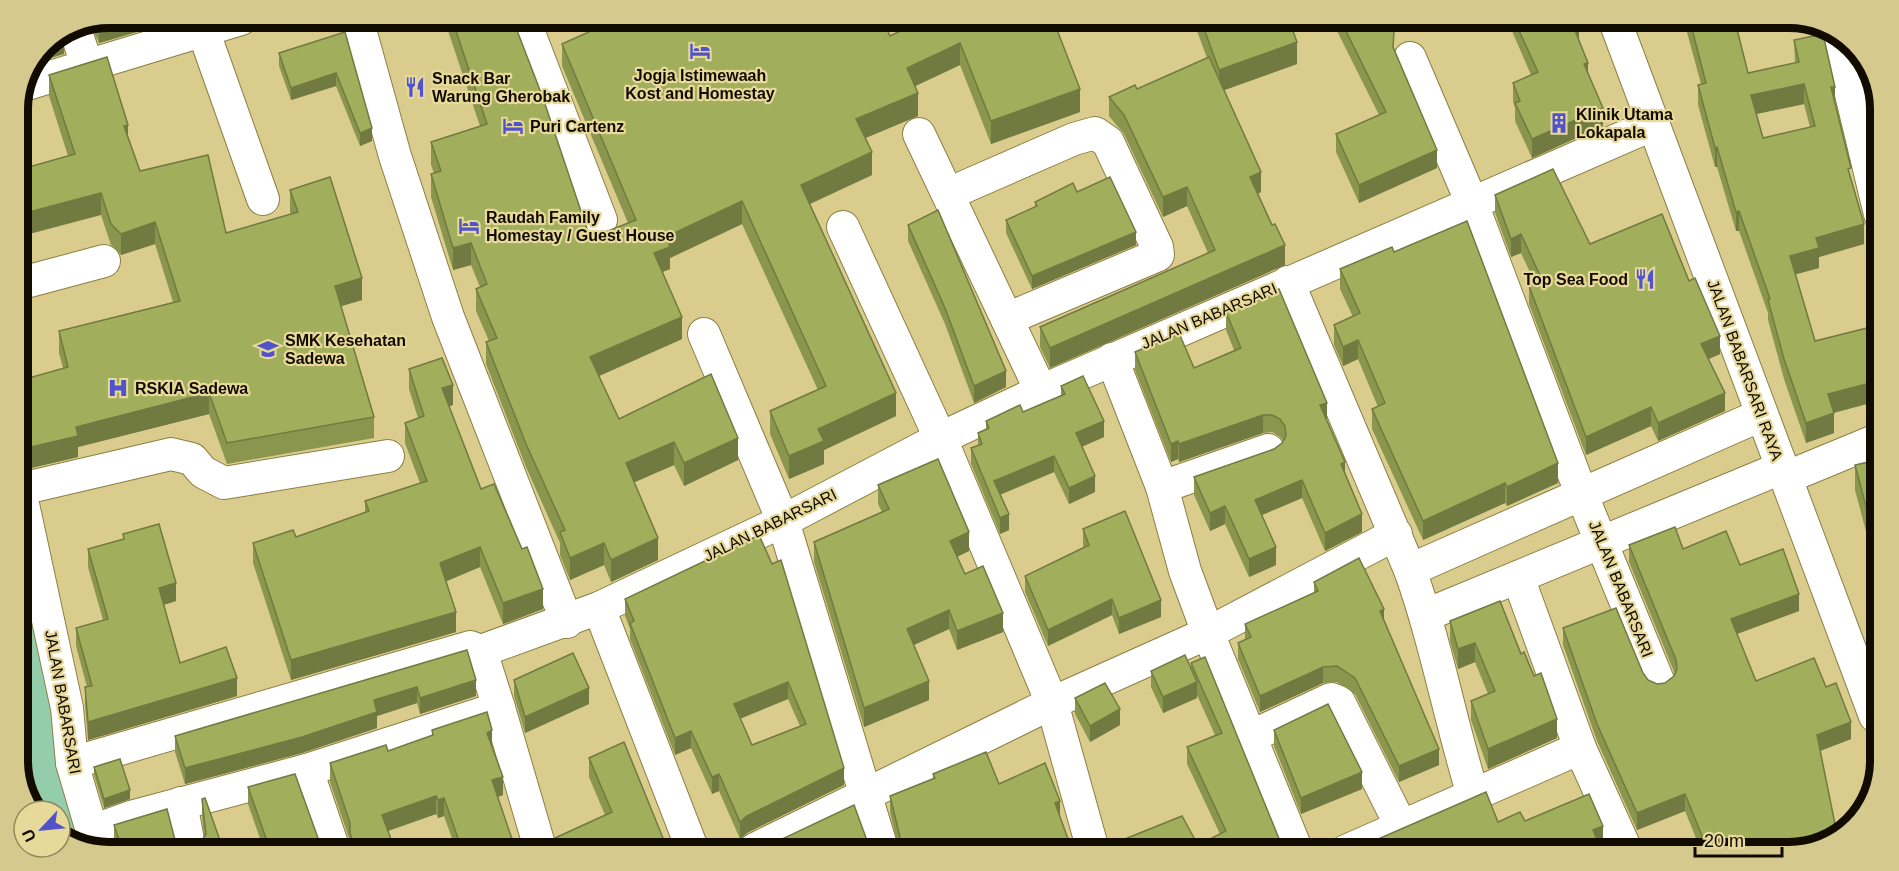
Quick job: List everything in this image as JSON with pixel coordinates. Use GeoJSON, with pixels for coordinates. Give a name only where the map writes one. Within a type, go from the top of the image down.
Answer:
{"type":"FeatureCollection","features":[{"type":"Feature","properties":{"kind":"street"},"geometry":{"type":"LineString","coordinates":[[34,82],[209,28]]}},
{"type":"Feature","properties":{"kind":"street"},"geometry":{"type":"LineString","coordinates":[[359,28],[395,156],[448,317],[567,622]]}},
{"type":"Feature","properties":{"kind":"street"},"geometry":{"type":"LineString","coordinates":[[527,28],[601,220]]}},
{"type":"Feature","properties":{"kind":"street","name":"JALAN BABARSARI RAYA"},"geometry":{"type":"LineString","coordinates":[[1618,28],[1870,703]]}},
{"type":"Feature","properties":{"kind":"street"},"geometry":{"type":"LineString","coordinates":[[203,30],[263,199]]}},
{"type":"Feature","properties":{"kind":"street"},"geometry":{"type":"LineString","coordinates":[[77,36],[87,66]]}},
{"type":"Feature","properties":{"kind":"street"},"geometry":{"type":"LineString","coordinates":[[1840,46],[1870,172]]}},
{"type":"Feature","properties":{"kind":"street"},"geometry":{"type":"LineString","coordinates":[[1410,58],[1471,201],[1654,124]]}},
{"type":"Feature","properties":{"kind":"street"},"geometry":{"type":"LineString","coordinates":[[948,194],[1074,139],[1095,133],[1108,142],[1158,247],[1158,255],[1007,319]]}},
{"type":"Feature","properties":{"kind":"street"},"geometry":{"type":"LineString","coordinates":[[919,134],[1041,391]]}},
{"type":"Feature","properties":{"kind":"street","name":"JALAN BABARSARI"},"geometry":{"type":"LineString","coordinates":[[72,763],[567,622],[783,521],[941,438],[1041,391],[1471,201],[1581,493],[1659,683]]}},
{"type":"Feature","properties":{"kind":"street"},"geometry":{"type":"LineString","coordinates":[[843,228],[941,438],[1052,703],[1091,842]]}},
{"type":"Feature","properties":{"kind":"street"},"geometry":{"type":"LineString","coordinates":[[29,281],[104,261]]}},
{"type":"Feature","properties":{"kind":"street"},"geometry":{"type":"LineString","coordinates":[[1288,282],[1410,570],[1426,615],[1450,721],[1473,795]]}},
{"type":"Feature","properties":{"kind":"street"},"geometry":{"type":"LineString","coordinates":[[704,334],[783,521],[880,842]]}},
{"type":"Feature","properties":{"kind":"street"},"geometry":{"type":"LineString","coordinates":[[1112,358],[1162,487],[1185,571],[1208,633],[1293,842]]}},
{"type":"Feature","properties":{"kind":"street"},"geometry":{"type":"LineString","coordinates":[[1410,570],[1761,415]]}},
{"type":"Feature","properties":{"kind":"street"},"geometry":{"type":"LineString","coordinates":[[1426,615],[1602,542],[1870,442]]}},
{"type":"Feature","properties":{"kind":"street"},"geometry":{"type":"LineString","coordinates":[[1162,487],[1268,450]]}},
{"type":"Feature","properties":{"kind":"street","name":"JALAN BABARSARI"},"geometry":{"type":"LineString","coordinates":[[29,483],[171,454],[192,459],[203,472],[224,483],[388,456]]}},
{"type":"Feature","properties":{"kind":"street","name":"JALAN BABARSARI"},"geometry":{"type":"LineString","coordinates":[[29,531],[68,708],[72,763],[94,838],[181,803],[307,770],[499,708]]}},
{"type":"Feature","properties":{"kind":"street"},"geometry":{"type":"LineString","coordinates":[[769,842],[1052,703],[1208,633],[1396,534]]}},
{"type":"Feature","properties":{"kind":"street"},"geometry":{"type":"LineString","coordinates":[[1518,577],[1580,748],[1622,842]]}},
{"type":"Feature","properties":{"kind":"street"},"geometry":{"type":"LineString","coordinates":[[598,608],[690,842]]}},
{"type":"Feature","properties":{"kind":"street"},"geometry":{"type":"LineString","coordinates":[[475,649],[499,708],[538,842]]}},
{"type":"Feature","properties":{"kind":"street"},"geometry":{"type":"LineString","coordinates":[[1252,736],[1331,699],[1339,702],[1401,826]]}},
{"type":"Feature","properties":{"kind":"street"},"geometry":{"type":"LineString","coordinates":[[1366,842],[1580,748]]}},
{"type":"Feature","properties":{"kind":"street"},"geometry":{"type":"LineString","coordinates":[[307,770],[331,842]]}},
{"type":"Feature","properties":{"kind":"street"},"geometry":{"type":"LineString","coordinates":[[181,803],[188,842]]}},
{"type":"Feature","properties":{"kind":"green space"},"geometry":{"type":"Polygon","coordinates":[[[29,585],[92,840],[72,833],[72,799],[38,799],[30,777],[29,585]]]}},
{"type":"Feature","properties":{"kind":"building"},"geometry":{"type":"Polygon","coordinates":[[[455,28],[516,28],[543,98],[590,238],[636,220],[562,44],[598,28],[886,28],[890,36],[907,28],[1056,28],[1080,89],[991,121],[960,43],[907,68],[918,93],[856,119],[872,152],[801,185],[896,393],[818,429],[824,441],[789,456],[770,411],[826,386],[742,201],[666,237],[670,247],[654,253],[682,317],[590,357],[619,419],[711,374],[738,438],[684,463],[674,442],[626,463],[658,538],[611,560],[604,543],[570,558],[560,532],[565,530],[526,444],[486,342],[497,338],[476,289],[487,284],[471,243],[453,248],[431,174],[441,171],[431,142],[487,124],[455,28]]]}},
{"type":"Feature","properties":{"kind":"building"},"geometry":{"type":"Polygon","coordinates":[[[1204,28],[1292,28],[1297,42],[1219,70],[1204,28]]]}},
{"type":"Feature","properties":{"kind":"building"},"geometry":{"type":"Polygon","coordinates":[[[1344,28],[1392,28],[1393,47],[1437,150],[1359,185],[1336,134],[1386,112],[1344,28]]]}},
{"type":"Feature","properties":{"kind":"building"},"geometry":{"type":"Polygon","coordinates":[[[1518,28],[1574,28],[1588,63],[1584,64],[1603,108],[1532,139],[1515,103],[1520,101],[1513,83],[1538,72],[1518,28]]]}},
{"type":"Feature","properties":{"kind":"building"},"geometry":{"type":"Polygon","coordinates":[[[1692,28],[1737,28],[1748,73],[1799,62],[1794,40],[1819,35],[1824,36],[1835,87],[1831,87],[1851,168],[1848,169],[1864,224],[1816,238],[1819,248],[1790,256],[1815,341],[1870,327],[1870,383],[1828,394],[1834,413],[1806,423],[1784,359],[1768,300],[1770,299],[1739,211],[1736,212],[1698,85],[1706,83],[1692,28]],[[1804,84],[1751,95],[1763,138],[1815,126],[1804,84]]]}},
{"type":"Feature","properties":{"kind":"building"},"geometry":{"type":"Polygon","coordinates":[[[345,32],[372,128],[360,133],[336,73],[291,88],[279,53],[345,32]]]}},
{"type":"Feature","properties":{"kind":"building"},"geometry":{"type":"Polygon","coordinates":[[[107,57],[128,125],[124,126],[140,171],[208,155],[226,233],[298,212],[290,190],[330,177],[362,278],[335,286],[374,417],[227,443],[209,393],[76,427],[78,436],[29,446],[29,378],[68,367],[59,331],[180,301],[155,222],[121,234],[111,224],[101,193],[29,212],[29,167],[75,154],[49,75],[107,57]]]}},
{"type":"Feature","properties":{"kind":"building"},"geometry":{"type":"Polygon","coordinates":[[[1209,57],[1261,172],[1250,177],[1272,225],[1275,224],[1285,245],[1050,348],[1040,327],[1215,250],[1187,187],[1163,197],[1124,115],[1109,97],[1135,85],[1137,89],[1209,57]]]}},
{"type":"Feature","properties":{"kind":"building"},"geometry":{"type":"Polygon","coordinates":[[[1553,169],[1590,244],[1662,214],[1689,281],[1695,278],[1720,336],[1701,344],[1725,393],[1658,423],[1651,407],[1586,437],[1529,286],[1542,280],[1521,234],[1511,239],[1495,195],[1553,169]]]}},
{"type":"Feature","properties":{"kind":"building"},"geometry":{"type":"Polygon","coordinates":[[[1110,177],[1136,232],[1032,276],[1006,220],[1037,206],[1035,202],[1073,183],[1077,192],[1110,177]]]}},
{"type":"Feature","properties":{"kind":"building"},"geometry":{"type":"Polygon","coordinates":[[[938,210],[1006,371],[974,386],[945,308],[908,225],[938,210]]]}},
{"type":"Feature","properties":{"kind":"building"},"geometry":{"type":"Polygon","coordinates":[[[1467,221],[1558,463],[1507,487],[1505,483],[1423,521],[1372,409],[1385,403],[1358,340],[1343,347],[1334,325],[1360,313],[1340,269],[1392,247],[1394,252],[1467,221]]]}},
{"type":"Feature","properties":{"kind":"building"},"geometry":{"type":"Polygon","coordinates":[[[1279,289],[1327,403],[1320,405],[1345,462],[1341,464],[1362,514],[1325,533],[1302,480],[1255,500],[1276,547],[1249,559],[1225,506],[1210,513],[1194,477],[1274,449],[1282,443],[1286,436],[1285,426],[1280,419],[1272,415],[1263,415],[1179,444],[1178,441],[1171,444],[1135,352],[1179,333],[1194,368],[1241,348],[1226,312],[1279,289]]]}},
{"type":"Feature","properties":{"kind":"building"},"geometry":{"type":"Polygon","coordinates":[[[442,358],[453,385],[442,388],[481,489],[494,484],[522,549],[527,547],[543,589],[503,603],[480,547],[440,563],[456,612],[291,660],[253,543],[293,530],[296,537],[369,511],[365,501],[427,481],[405,423],[424,416],[409,369],[442,358]]]}},
{"type":"Feature","properties":{"kind":"building"},"geometry":{"type":"Polygon","coordinates":[[[1083,376],[1104,421],[1076,433],[1095,476],[1069,488],[1054,456],[994,481],[1009,514],[1000,518],[971,448],[982,444],[978,433],[989,428],[986,421],[1020,405],[1023,412],[1065,394],[1061,386],[1083,376]]]}},
{"type":"Feature","properties":{"kind":"building"},"geometry":{"type":"Polygon","coordinates":[[[938,459],[969,532],[950,541],[965,574],[983,566],[1003,613],[957,631],[949,610],[907,629],[929,681],[864,708],[814,542],[889,509],[878,485],[938,459]]]}},
{"type":"Feature","properties":{"kind":"building"},"geometry":{"type":"Polygon","coordinates":[[[1870,462],[1870,521],[1855,465],[1870,462]]]}},
{"type":"Feature","properties":{"kind":"building"},"geometry":{"type":"Polygon","coordinates":[[[1125,511],[1161,600],[1119,618],[1112,599],[1048,630],[1025,576],[1089,545],[1083,529],[1125,511]]]}},
{"type":"Feature","properties":{"kind":"building"},"geometry":{"type":"Polygon","coordinates":[[[159,524],[176,583],[159,588],[180,663],[226,647],[237,678],[88,722],[85,687],[92,686],[76,628],[108,619],[88,549],[124,539],[123,534],[159,524]]]}},
{"type":"Feature","properties":{"kind":"building"},"geometry":{"type":"Polygon","coordinates":[[[1675,527],[1683,549],[1726,531],[1740,565],[1783,549],[1799,594],[1731,619],[1756,681],[1814,658],[1826,687],[1836,683],[1851,722],[1817,735],[1836,828],[1834,829],[1800,842],[1705,842],[1685,794],[1637,813],[1597,724],[1563,628],[1616,608],[1648,680],[1657,684],[1665,683],[1674,676],[1677,669],[1676,660],[1629,545],[1675,527]]]}},
{"type":"Feature","properties":{"kind":"building"},"geometry":{"type":"Polygon","coordinates":[[[759,535],[772,564],[781,560],[844,768],[747,816],[740,822],[719,774],[712,777],[691,731],[675,738],[630,623],[634,621],[625,599],[759,535]],[[788,682],[734,704],[752,745],[806,724],[788,682]]]}},
{"type":"Feature","properties":{"kind":"building"},"geometry":{"type":"Polygon","coordinates":[[[1359,558],[1384,609],[1380,611],[1439,749],[1399,766],[1355,678],[1337,666],[1323,667],[1260,696],[1238,643],[1251,637],[1245,624],[1318,591],[1314,582],[1359,558]]]}},
{"type":"Feature","properties":{"kind":"building"},"geometry":{"type":"Polygon","coordinates":[[[1500,601],[1521,654],[1524,652],[1534,676],[1541,673],[1557,719],[1488,749],[1471,701],[1495,691],[1475,643],[1458,649],[1450,621],[1500,601]]]}},
{"type":"Feature","properties":{"kind":"building"},"geometry":{"type":"Polygon","coordinates":[[[467,650],[476,680],[420,698],[417,687],[374,700],[377,712],[302,737],[185,768],[175,736],[467,650]]]}},
{"type":"Feature","properties":{"kind":"building"},"geometry":{"type":"Polygon","coordinates":[[[573,653],[589,688],[525,717],[514,680],[573,653]]]}},
{"type":"Feature","properties":{"kind":"building"},"geometry":{"type":"Polygon","coordinates":[[[1185,655],[1197,682],[1163,697],[1151,671],[1185,655]]]}},
{"type":"Feature","properties":{"kind":"building"},"geometry":{"type":"Polygon","coordinates":[[[1205,657],[1281,842],[1204,842],[1226,831],[1187,747],[1222,733],[1191,663],[1205,657]]]}},
{"type":"Feature","properties":{"kind":"building"},"geometry":{"type":"Polygon","coordinates":[[[1105,683],[1120,709],[1090,726],[1075,698],[1105,683]]]}},
{"type":"Feature","properties":{"kind":"building"},"geometry":{"type":"Polygon","coordinates":[[[1328,704],[1362,772],[1301,798],[1274,730],[1328,704]]]}},
{"type":"Feature","properties":{"kind":"building"},"geometry":{"type":"Polygon","coordinates":[[[487,712],[492,730],[487,733],[503,777],[492,780],[513,842],[459,842],[444,798],[438,800],[436,796],[382,815],[392,842],[353,842],[350,823],[330,763],[386,745],[388,751],[433,735],[432,730],[487,712]]]}},
{"type":"Feature","properties":{"kind":"building"},"geometry":{"type":"Polygon","coordinates":[[[624,742],[665,842],[551,842],[555,838],[612,812],[589,758],[624,742]]]}},
{"type":"Feature","properties":{"kind":"building"},"geometry":{"type":"Polygon","coordinates":[[[986,752],[999,784],[1045,763],[1060,801],[1055,803],[1069,842],[897,842],[900,837],[890,796],[935,778],[933,774],[986,752]]]}},
{"type":"Feature","properties":{"kind":"building"},"geometry":{"type":"Polygon","coordinates":[[[120,759],[130,790],[104,799],[94,767],[120,759]]]}},
{"type":"Feature","properties":{"kind":"building"},"geometry":{"type":"Polygon","coordinates":[[[295,774],[318,838],[307,842],[267,842],[248,787],[295,774]]]}},
{"type":"Feature","properties":{"kind":"building"},"geometry":{"type":"Polygon","coordinates":[[[1486,792],[1498,822],[1520,812],[1525,821],[1589,794],[1603,826],[1593,830],[1598,842],[1371,842],[1486,792]]]}},
{"type":"Feature","properties":{"kind":"building"},"geometry":{"type":"Polygon","coordinates":[[[205,798],[221,842],[201,842],[206,834],[202,799],[205,798]]]}},
{"type":"Feature","properties":{"kind":"building"},"geometry":{"type":"Polygon","coordinates":[[[854,805],[868,842],[776,842],[854,805]]]}},
{"type":"Feature","properties":{"kind":"building"},"geometry":{"type":"Polygon","coordinates":[[[167,809],[175,840],[178,842],[120,842],[114,825],[167,809]]]}},
{"type":"Feature","properties":{"kind":"building"},"geometry":{"type":"Polygon","coordinates":[[[1182,816],[1196,842],[1120,841],[1182,816]]]}},
{"type":"Feature","properties":{"kind":"place","name":"Jogja Istimewaah Kost and Homestay"},"geometry":{"type":"Point","coordinates":[700,51]}},
{"type":"Feature","properties":{"kind":"place","name":"Snack Bar Warung Gherobak"},"geometry":{"type":"Point","coordinates":[415,87]}},
{"type":"Feature","properties":{"kind":"place","name":"Klinik Utama Lokapala"},"geometry":{"type":"Point","coordinates":[1559,123]}},
{"type":"Feature","properties":{"kind":"place","name":"Puri Cartenz"},"geometry":{"type":"Point","coordinates":[513,126]}},
{"type":"Feature","properties":{"kind":"place","name":"Raudah Family Homestay / Guest House"},"geometry":{"type":"Point","coordinates":[469,226]}},
{"type":"Feature","properties":{"kind":"place","name":"Top Sea Food"},"geometry":{"type":"Point","coordinates":[1645,279]}},
{"type":"Feature","properties":{"kind":"place","name":"SMK Kesehatan Sadewa"},"geometry":{"type":"Point","coordinates":[268,349]}},
{"type":"Feature","properties":{"kind":"place","name":"RSKIA Sadewa"},"geometry":{"type":"Point","coordinates":[118,388]}}]}
